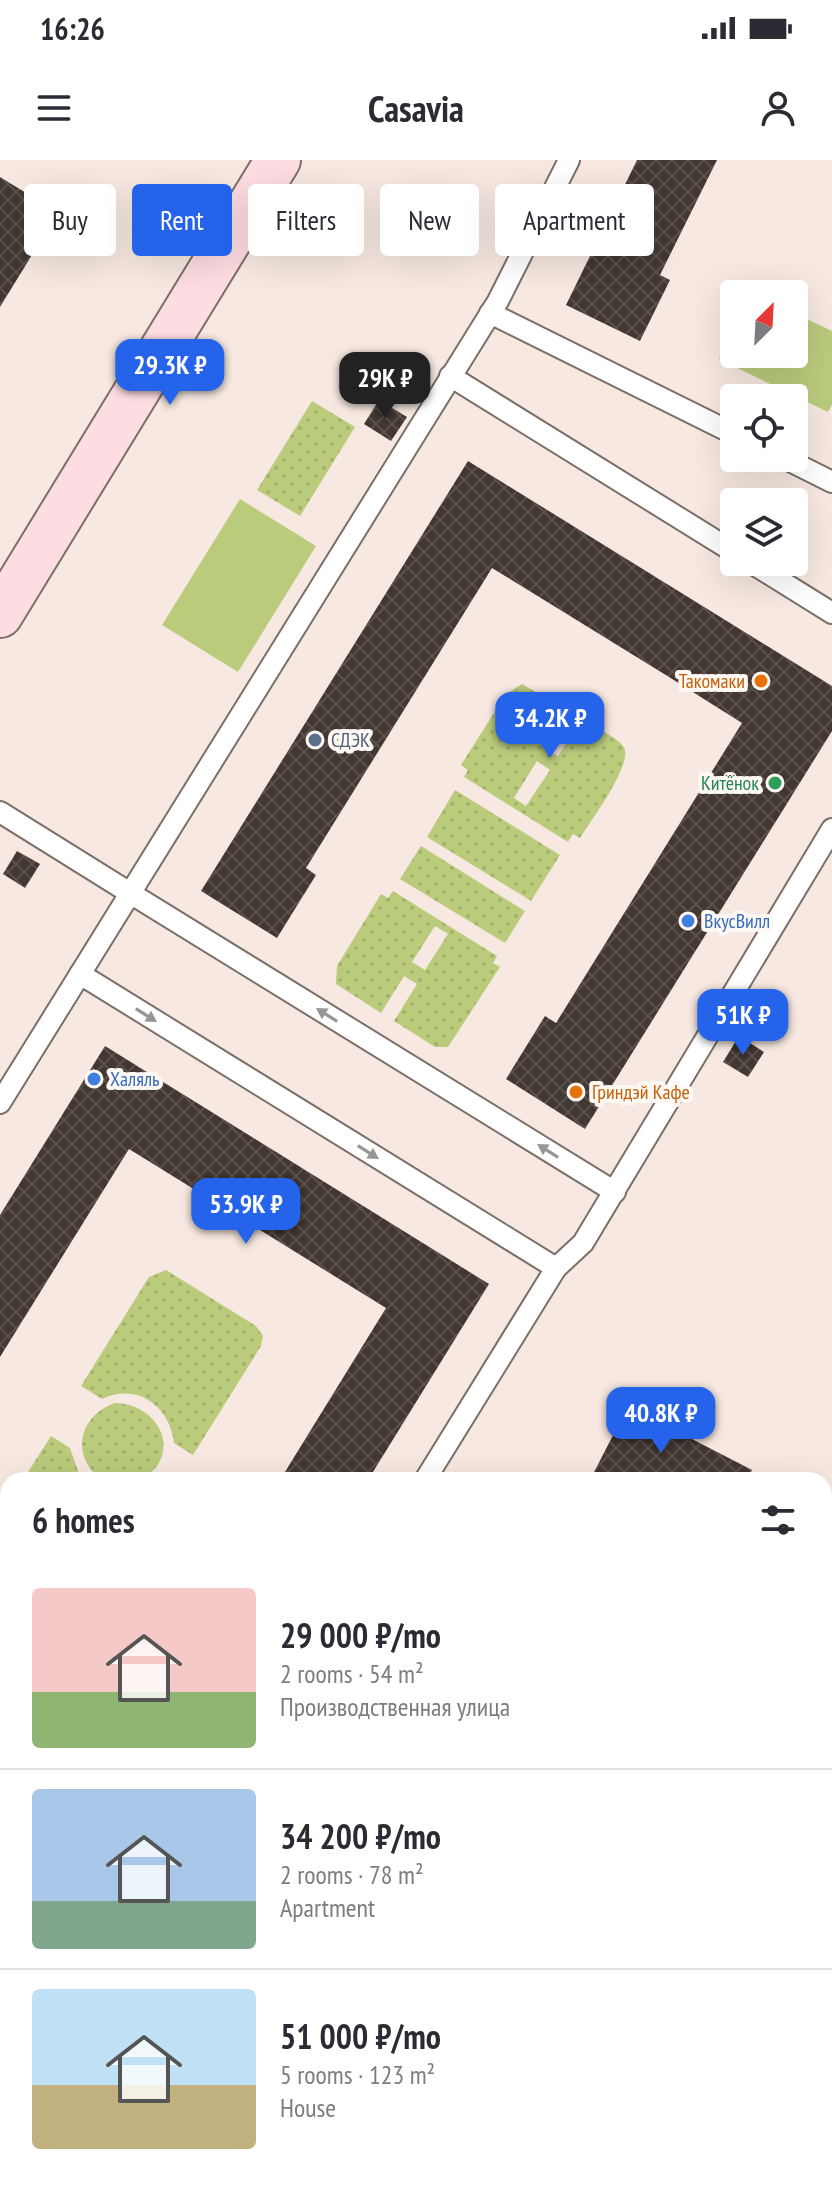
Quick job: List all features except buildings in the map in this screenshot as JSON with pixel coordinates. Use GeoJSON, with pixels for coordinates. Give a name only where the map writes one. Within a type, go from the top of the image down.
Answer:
{"type":"FeatureCollection","features":[{"type":"Feature","properties":{"kind":"main road"},"geometry":{"type":"LineString","coordinates":[[0,615],[278,160]]}},
{"type":"Feature","properties":{"kind":"lane"},"geometry":{"type":"LineString","coordinates":[[0,1103],[490,313],[515,270],[569,160]]}},
{"type":"Feature","properties":{"kind":"lane"},"geometry":{"type":"LineString","coordinates":[[490,313],[720,427]]}},
{"type":"Feature","properties":{"kind":"lane"},"geometry":{"type":"LineString","coordinates":[[450,376],[720,543]]}},
{"type":"Feature","properties":{"kind":"lane"},"geometry":{"type":"LineString","coordinates":[[808,470],[832,482]]}},
{"type":"Feature","properties":{"kind":"lane"},"geometry":{"type":"LineString","coordinates":[[773,576],[832,613]]}},
{"type":"Feature","properties":{"kind":"lane"},"geometry":{"type":"LineString","coordinates":[[0,812],[615,1192]]}},
{"type":"Feature","properties":{"kind":"lane"},"geometry":{"type":"LineString","coordinates":[[430,1472],[556,1268],[583,1243],[615,1192],[832,829]]}},
{"type":"Feature","properties":{"kind":"lane"},"geometry":{"type":"LineString","coordinates":[[80,974],[556,1268]]}},
{"type":"Feature","properties":{"kind":"green space"},"geometry":{"type":"Polygon","coordinates":[[[808,320],[832,331],[832,405],[828,412],[808,402],[808,384],[770,384],[738,368],[808,368],[808,320]]]}},
{"type":"Feature","properties":{"kind":"green space"},"geometry":{"type":"Polygon","coordinates":[[[312,401],[355,427],[300,516],[257,490],[312,401]]]}},
{"type":"Feature","properties":{"kind":"green space"},"geometry":{"type":"Polygon","coordinates":[[[240,499],[316,546],[238,672],[162,625],[240,499]]]}},
{"type":"Feature","properties":{"kind":"green space"},"geometry":{"type":"Polygon","coordinates":[[[522,684],[568,711],[545,749],[558,756],[581,720],[623,746],[623,765],[617,778],[580,838],[573,834],[568,842],[464,777],[468,770],[461,765],[506,694],[522,684]],[[537,761],[514,798],[526,806],[550,770],[537,761]]]}},
{"type":"Feature","properties":{"kind":"green space"},"geometry":{"type":"Polygon","coordinates":[[[455,790],[560,855],[531,901],[427,837],[455,790]]]}},
{"type":"Feature","properties":{"kind":"green space"},"geometry":{"type":"Polygon","coordinates":[[[421,846],[525,911],[505,943],[400,879],[421,846]]]}},
{"type":"Feature","properties":{"kind":"green space"},"geometry":{"type":"Polygon","coordinates":[[[393,891],[497,956],[493,963],[500,967],[448,1047],[435,1047],[394,1021],[417,984],[404,976],[381,1013],[336,984],[337,966],[381,894],[388,898],[393,891]],[[435,926],[412,962],[425,970],[448,934],[435,926]]]}},
{"type":"Feature","properties":{"kind":"green space"},"geometry":{"type":"Polygon","coordinates":[[[166,1270],[256,1326],[263,1336],[261,1346],[193,1455],[174,1443],[166,1418],[150,1401],[127,1394],[102,1399],[81,1386],[149,1277],[166,1270]]]}},
{"type":"Feature","properties":{"kind":"green space"},"geometry":{"type":"Polygon","coordinates":[[[115,1403],[131,1406],[154,1421],[164,1445],[154,1470],[92,1471],[82,1449],[83,1438],[86,1427],[103,1409],[115,1403]]]}},
{"type":"Feature","properties":{"kind":"green space"},"geometry":{"type":"Polygon","coordinates":[[[51,1436],[70,1448],[79,1472],[28,1472],[51,1436]]]}},
{"type":"Feature","properties":{"kind":"place","name":"Такомаки"},"geometry":{"type":"Point","coordinates":[761,681]}},
{"type":"Feature","properties":{"kind":"place","name":"СДЭК"},"geometry":{"type":"Point","coordinates":[315,740]}},
{"type":"Feature","properties":{"kind":"place","name":"Китёнок"},"geometry":{"type":"Point","coordinates":[775,783]}},
{"type":"Feature","properties":{"kind":"place","name":"ВкусВилл"},"geometry":{"type":"Point","coordinates":[688,921]}},
{"type":"Feature","properties":{"kind":"place","name":"Халяль"},"geometry":{"type":"Point","coordinates":[94,1079]}},
{"type":"Feature","properties":{"kind":"place","name":"Гриндэй Кафе"},"geometry":{"type":"Point","coordinates":[576,1092]}}]}
